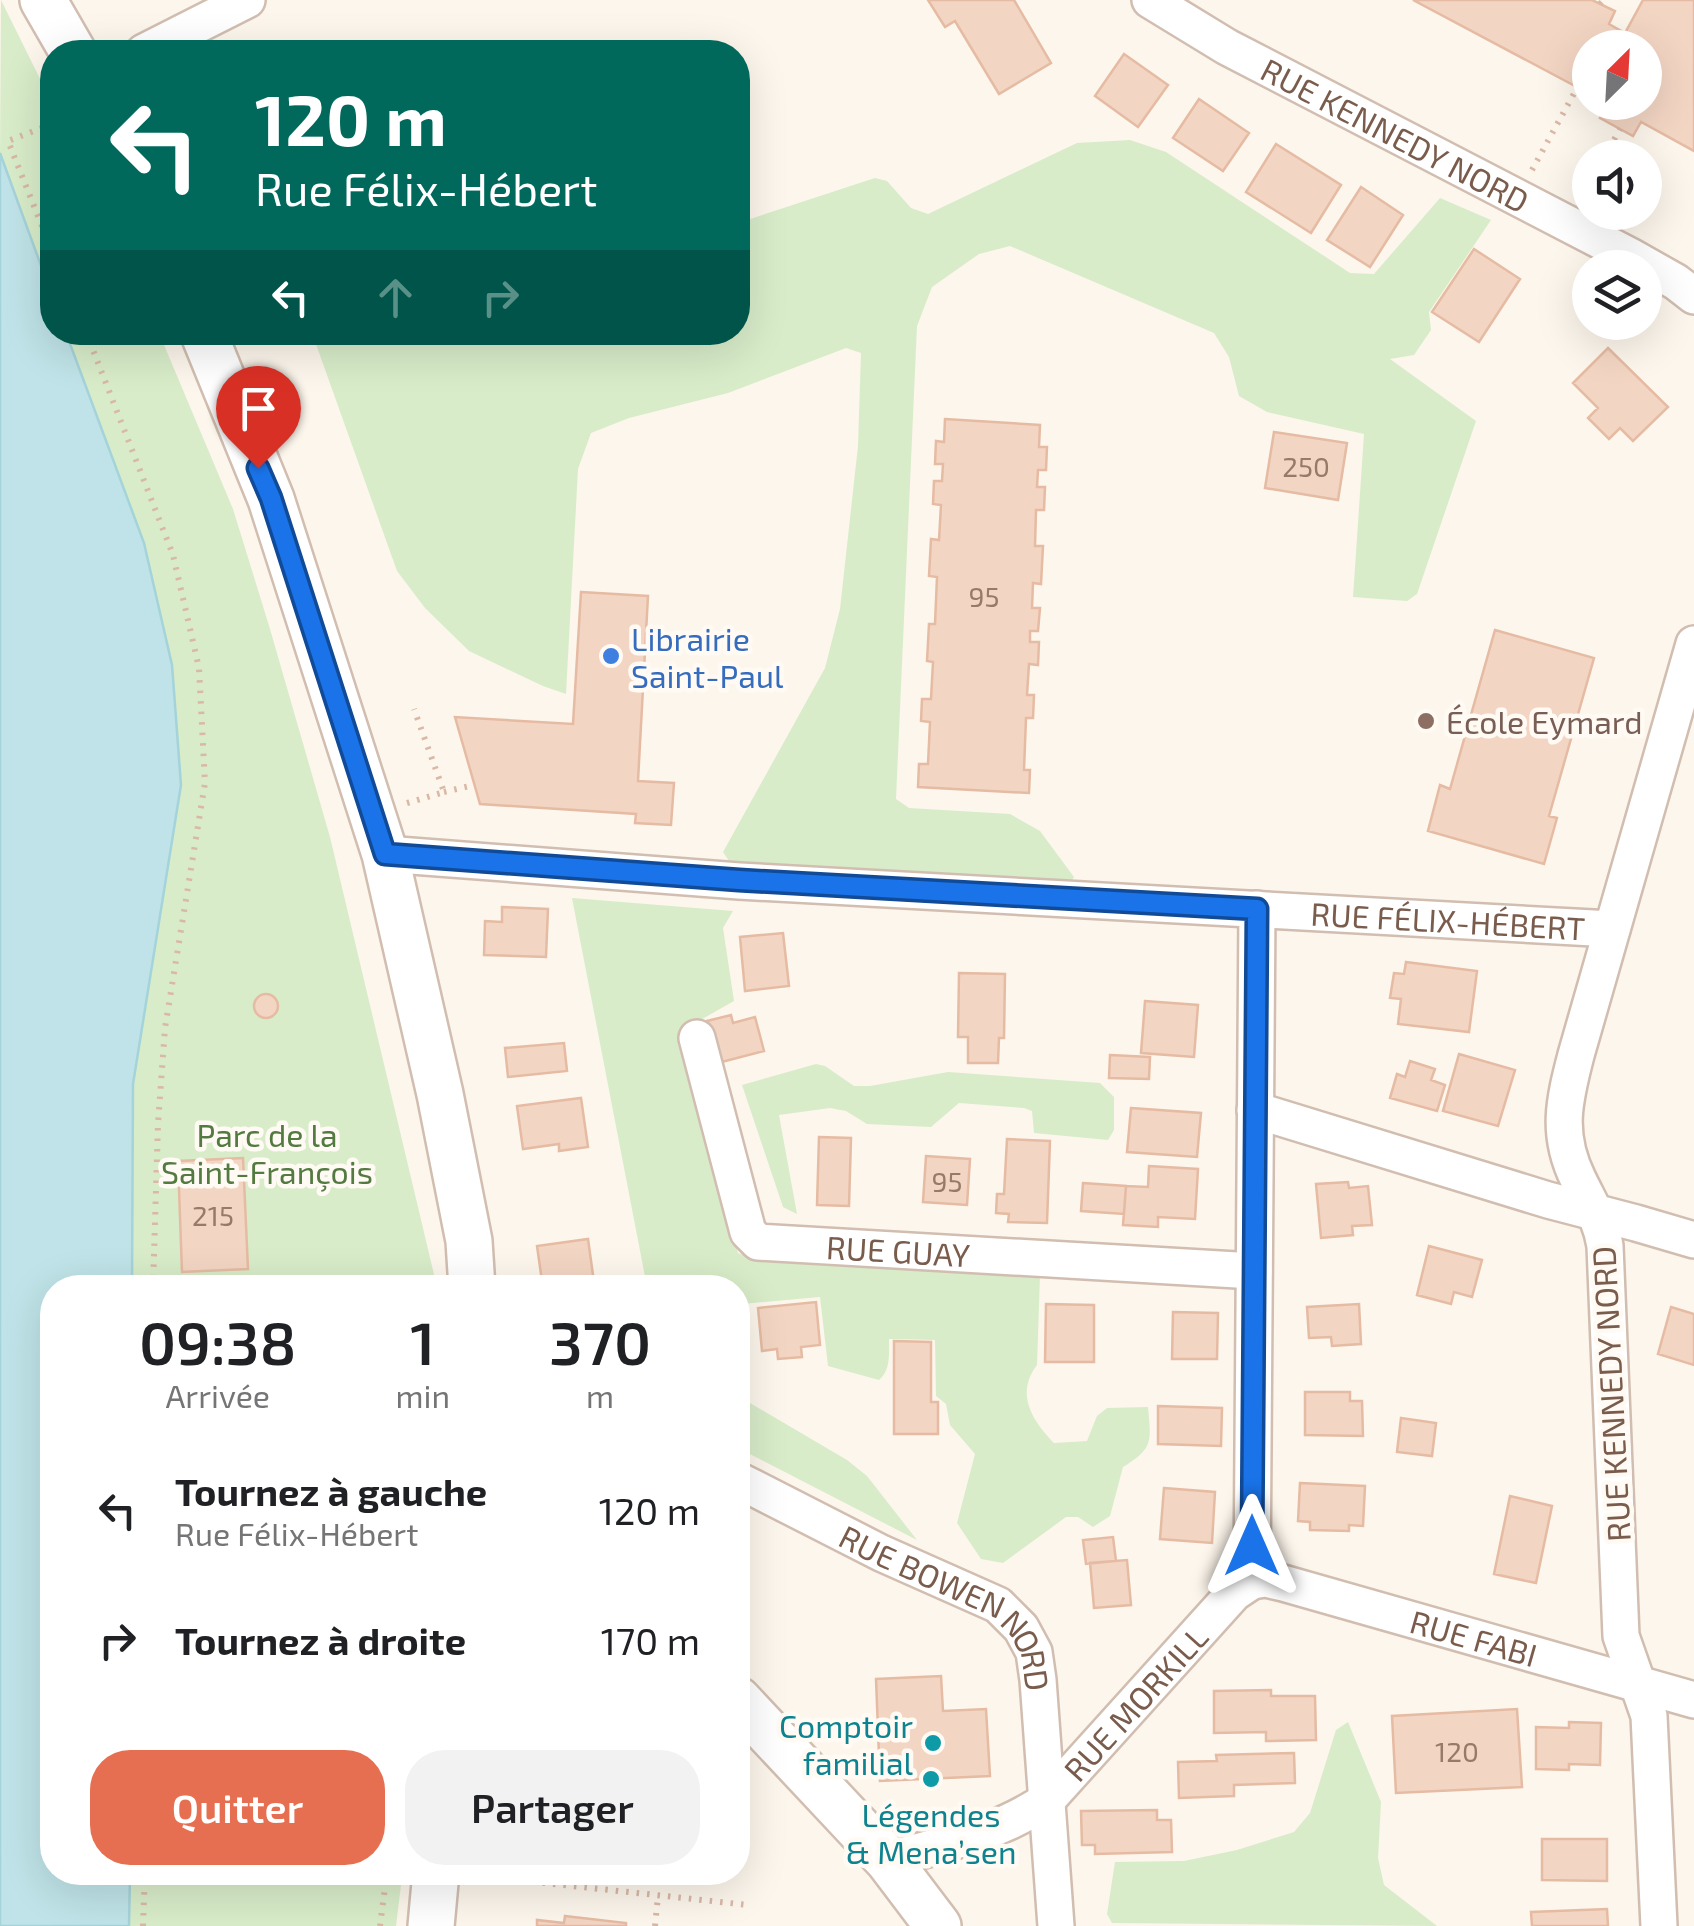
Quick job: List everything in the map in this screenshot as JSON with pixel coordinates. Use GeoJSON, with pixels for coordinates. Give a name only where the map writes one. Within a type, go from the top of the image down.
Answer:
{"type":"FeatureCollection","features":[{"type":"Feature","properties":{"kind":"street"},"geometry":{"type":"LineString","coordinates":[[43,0],[66,40]]}},
{"type":"Feature","properties":{"kind":"street"},"geometry":{"type":"LineString","coordinates":[[168,40],[246,0]]}},
{"type":"Feature","properties":{"kind":"street","name":"RUE KENNEDY NORD"},"geometry":{"type":"LineString","coordinates":[[1150,0],[1227,47],[1630,256],[1694,296]]}},
{"type":"Feature","properties":{"kind":"street"},"geometry":{"type":"LineString","coordinates":[[208,345],[271,498],[378,833],[414,974],[469,1240],[471,1275]]}},
{"type":"Feature","properties":{"kind":"street","name":"RUE KENNEDY NORD"},"geometry":{"type":"LineString","coordinates":[[1659,1926],[1649,1716],[1621,1636],[1605,1246],[1596,1212],[1565,1148],[1563,1124],[1576,1054],[1694,644]]}},
{"type":"Feature","properties":{"kind":"street","name":"RUE FÉLIX-HÉBERT"},"geometry":{"type":"LineString","coordinates":[[378,833],[754,882],[1612,929]]}},
{"type":"Feature","properties":{"kind":"street"},"geometry":{"type":"LineString","coordinates":[[1252,1582],[1257,909]]}},
{"type":"Feature","properties":{"kind":"street","name":"RUE GUAY"},"geometry":{"type":"LineString","coordinates":[[698,1038],[748,1232],[758,1242],[1254,1271]]}},
{"type":"Feature","properties":{"kind":"street"},"geometry":{"type":"LineString","coordinates":[[1255,1110],[1548,1200],[1694,1240]]}},
{"type":"Feature","properties":{"kind":"street"},"geometry":{"type":"LineString","coordinates":[[469,1240],[484,1275]]}},
{"type":"Feature","properties":{"kind":"street","name":"RUE BOWEN NORD"},"geometry":{"type":"LineString","coordinates":[[750,1486],[998,1605],[1021,1628],[1034,1652],[1056,1926]]}},
{"type":"Feature","properties":{"kind":"street","name":"RUE FABI"},"geometry":{"type":"LineString","coordinates":[[1252,1582],[1284,1582],[1694,1700]]}},
{"type":"Feature","properties":{"kind":"street","name":"RUE MORKILL"},"geometry":{"type":"LineString","coordinates":[[888,1860],[1004,1825],[1031,1812],[1048,1799],[1234,1593],[1252,1582]]}},
{"type":"Feature","properties":{"kind":"street"},"geometry":{"type":"LineString","coordinates":[[750,1714],[888,1860],[938,1926]]}},
{"type":"Feature","properties":{"kind":"street"},"geometry":{"type":"LineString","coordinates":[[431,1926],[435,1885]]}},
{"type":"Feature","properties":{"kind":"path"},"geometry":{"type":"LineString","coordinates":[[1542,152],[1572,97]]}},
{"type":"Feature","properties":{"kind":"path"},"geometry":{"type":"LineString","coordinates":[[40,129],[8,141],[40,222]]}},
{"type":"Feature","properties":{"kind":"path"},"geometry":{"type":"LineString","coordinates":[[1614,140],[1620,129]]}},
{"type":"Feature","properties":{"kind":"path"},"geometry":{"type":"LineString","coordinates":[[91,345],[174,554],[198,668],[206,783],[165,1028],[153,1275]]}},
{"type":"Feature","properties":{"kind":"path"},"geometry":{"type":"LineString","coordinates":[[414,708],[444,792]]}},
{"type":"Feature","properties":{"kind":"path"},"geometry":{"type":"LineString","coordinates":[[378,833],[444,792],[474,784]]}},
{"type":"Feature","properties":{"kind":"path"},"geometry":{"type":"LineString","coordinates":[[143,1926],[145,1885]]}},
{"type":"Feature","properties":{"kind":"path"},"geometry":{"type":"LineString","coordinates":[[380,1926],[386,1885]]}},
{"type":"Feature","properties":{"kind":"path"},"geometry":{"type":"LineString","coordinates":[[560,1885],[748,1906]]}},
{"type":"Feature","properties":{"kind":"path"},"geometry":{"type":"LineString","coordinates":[[655,1926],[658,1896]]}},
{"type":"Feature","properties":{"kind":"green space"},"geometry":{"type":"Polygon","coordinates":[[[1,0],[40,79],[40,263],[0,153],[1,0]]]}},
{"type":"Feature","properties":{"kind":"green space"},"geometry":{"type":"Polygon","coordinates":[[[1130,140],[1166,152],[1350,273],[1374,274],[1440,198],[1491,220],[1429,312],[1431,330],[1414,355],[1390,359],[1476,421],[1417,594],[1407,601],[1353,597],[1364,434],[1267,412],[1239,396],[1229,357],[1214,333],[1010,246],[979,254],[932,287],[917,326],[896,799],[909,808],[1010,814],[1040,831],[1074,877],[1070,884],[729,861],[723,852],[825,668],[840,609],[858,446],[861,353],[846,348],[728,393],[629,418],[591,433],[578,469],[566,694],[469,651],[425,608],[397,571],[316,345],[750,345],[750,219],[875,178],[887,181],[911,208],[928,214],[1077,143],[1130,140]]]}},
{"type":"Feature","properties":{"kind":"green space","name":"Parc de la Saint-François"},"geometry":{"type":"Polygon","coordinates":[[[70,345],[164,345],[233,509],[330,837],[434,1275],[132,1275],[133,1084],[181,785],[144,543],[70,345]]]}},
{"type":"Feature","properties":{"kind":"green space"},"geometry":{"type":"Polygon","coordinates":[[[572,898],[733,911],[723,928],[734,1001],[681,1031],[738,1253],[756,1259],[1040,1275],[1037,1365],[1027,1386],[1033,1416],[1054,1443],[1087,1441],[1097,1416],[1107,1408],[1148,1407],[1148,1443],[1123,1467],[1110,1516],[1093,1527],[1078,1517],[1066,1517],[1003,1563],[981,1559],[957,1523],[975,1454],[950,1425],[946,1404],[936,1396],[935,1340],[889,1339],[887,1366],[879,1380],[828,1366],[820,1297],[750,1303],[750,1275],[645,1275],[572,898]]]}},
{"type":"Feature","properties":{"kind":"green space"},"geometry":{"type":"Polygon","coordinates":[[[816,1064],[854,1086],[948,1072],[1100,1083],[1114,1097],[1114,1130],[1108,1140],[1034,1133],[1032,1111],[959,1103],[931,1127],[867,1124],[846,1111],[830,1108],[779,1115],[797,1214],[783,1207],[742,1085],[816,1064]]]}},
{"type":"Feature","properties":{"kind":"green space"},"geometry":{"type":"Polygon","coordinates":[[[750,1403],[867,1476],[917,1540],[750,1454],[750,1403]]]}},
{"type":"Feature","properties":{"kind":"green space"},"geometry":{"type":"Polygon","coordinates":[[[1348,1722],[1381,1802],[1378,1858],[1384,1885],[1437,1926],[1112,1923],[1107,1914],[1115,1862],[1184,1861],[1294,1832],[1310,1813],[1336,1730],[1348,1722]]]}},
{"type":"Feature","properties":{"kind":"green space"},"geometry":{"type":"Polygon","coordinates":[[[130,1885],[401,1885],[396,1926],[129,1926],[130,1885]]]}},
{"type":"Feature","properties":{"kind":"water"},"geometry":{"type":"Polygon","coordinates":[[[0,153],[40,263],[40,345],[70,345],[144,543],[172,665],[181,785],[133,1084],[132,1275],[40,1275],[40,1885],[130,1885],[129,1926],[0,1926],[0,153]]]}},
{"type":"Feature","properties":{"kind":"building"},"geometry":{"type":"Polygon","coordinates":[[[928,0],[1014,0],[1051,63],[999,94],[955,21],[945,27],[928,0]]]}},
{"type":"Feature","properties":{"kind":"building"},"geometry":{"type":"Polygon","coordinates":[[[1413,0],[1592,0],[1615,11],[1609,24],[1620,30],[1572,30],[1572,84],[1413,0]]]}},
{"type":"Feature","properties":{"kind":"building"},"geometry":{"type":"Polygon","coordinates":[[[1643,0],[1694,0],[1694,151],[1641,122],[1633,136],[1604,120],[1662,120],[1662,30],[1627,30],[1643,0]]]}},
{"type":"Feature","properties":{"kind":"building"},"geometry":{"type":"Polygon","coordinates":[[[1124,54],[1168,85],[1138,127],[1095,96],[1124,54]]]}},
{"type":"Feature","properties":{"kind":"building"},"geometry":{"type":"Polygon","coordinates":[[[1199,99],[1249,133],[1223,171],[1173,138],[1199,99]]]}},
{"type":"Feature","properties":{"kind":"building"},"geometry":{"type":"Polygon","coordinates":[[[1276,144],[1341,185],[1311,233],[1246,192],[1276,144]]]}},
{"type":"Feature","properties":{"kind":"building"},"geometry":{"type":"Polygon","coordinates":[[[1361,187],[1403,215],[1370,267],[1327,240],[1361,187]]]}},
{"type":"Feature","properties":{"kind":"building"},"geometry":{"type":"Polygon","coordinates":[[[1474,249],[1520,279],[1479,342],[1432,312],[1474,249]]]}},
{"type":"Feature","properties":{"kind":"building"},"geometry":{"type":"Polygon","coordinates":[[[1608,348],[1668,407],[1633,441],[1620,428],[1609,439],[1588,418],[1598,408],[1573,383],[1608,348]]]}},
{"type":"Feature","properties":{"kind":"building"},"geometry":{"type":"Polygon","coordinates":[[[945,419],[1040,425],[1039,447],[1047,447],[1046,470],[1038,470],[1037,487],[1045,487],[1044,510],[1036,510],[1035,546],[1043,546],[1041,584],[1033,583],[1032,608],[1040,608],[1038,631],[1030,631],[1030,642],[1039,642],[1038,665],[1029,664],[1027,695],[1034,695],[1033,718],[1026,718],[1024,770],[1030,770],[1029,793],[918,787],[919,764],[928,764],[930,722],[921,721],[922,699],[931,699],[933,662],[927,661],[929,624],[935,624],[937,577],[929,576],[931,539],[939,540],[941,505],[933,504],[934,481],[942,481],[943,464],[935,464],[936,441],[944,442],[945,419]]]}},
{"type":"Feature","properties":{"kind":"building"},"geometry":{"type":"Polygon","coordinates":[[[1274,432],[1347,443],[1338,500],[1265,488],[1274,432]]]}},
{"type":"Feature","properties":{"kind":"building","name":"Librairie Saint-Paul"},"geometry":{"type":"Polygon","coordinates":[[[581,592],[648,596],[638,781],[674,783],[671,825],[635,823],[636,814],[480,804],[455,717],[573,724],[581,592]]]}},
{"type":"Feature","properties":{"kind":"building"},"geometry":{"type":"Polygon","coordinates":[[[1495,630],[1594,658],[1549,816],[1557,818],[1544,864],[1428,831],[1440,785],[1450,789],[1495,630]]]}},
{"type":"Feature","properties":{"kind":"building"},"geometry":{"type":"Polygon","coordinates":[[[502,907],[548,909],[546,957],[484,955],[485,921],[502,922],[502,907]]]}},
{"type":"Feature","properties":{"kind":"building"},"geometry":{"type":"Polygon","coordinates":[[[783,933],[789,986],[745,991],[740,937],[783,933]]]}},
{"type":"Feature","properties":{"kind":"building"},"geometry":{"type":"Polygon","coordinates":[[[1406,962],[1477,971],[1469,1032],[1398,1024],[1401,999],[1390,998],[1394,973],[1404,974],[1406,962]]]}},
{"type":"Feature","properties":{"kind":"building"},"geometry":{"type":"Polygon","coordinates":[[[959,973],[1005,974],[1004,1038],[999,1038],[998,1063],[968,1063],[968,1037],[958,1037],[959,973]]]}},
{"type":"Feature","properties":{"kind":"building"},"geometry":{"type":"Polygon","coordinates":[[[266,994],[278,1006],[266,1018],[254,1006],[266,994]]]}},
{"type":"Feature","properties":{"kind":"building"},"geometry":{"type":"Polygon","coordinates":[[[1145,1001],[1198,1005],[1194,1057],[1141,1053],[1145,1001]]]}},
{"type":"Feature","properties":{"kind":"building"},"geometry":{"type":"Polygon","coordinates":[[[731,1015],[733,1023],[755,1017],[764,1051],[718,1063],[707,1021],[731,1015]]]}},
{"type":"Feature","properties":{"kind":"building"},"geometry":{"type":"Polygon","coordinates":[[[564,1043],[567,1071],[508,1077],[505,1048],[564,1043]]]}},
{"type":"Feature","properties":{"kind":"building"},"geometry":{"type":"Polygon","coordinates":[[[1459,1054],[1515,1070],[1498,1126],[1443,1111],[1459,1054]]]}},
{"type":"Feature","properties":{"kind":"building"},"geometry":{"type":"Polygon","coordinates":[[[1110,1055],[1150,1057],[1149,1079],[1109,1078],[1110,1055]]]}},
{"type":"Feature","properties":{"kind":"building"},"geometry":{"type":"Polygon","coordinates":[[[1410,1061],[1435,1069],[1431,1080],[1445,1085],[1437,1111],[1390,1098],[1397,1074],[1405,1077],[1410,1061]]]}},
{"type":"Feature","properties":{"kind":"building"},"geometry":{"type":"Polygon","coordinates":[[[581,1098],[588,1147],[559,1151],[559,1144],[523,1149],[517,1106],[581,1098]]]}},
{"type":"Feature","properties":{"kind":"building"},"geometry":{"type":"Polygon","coordinates":[[[1131,1108],[1201,1113],[1197,1157],[1127,1152],[1131,1108]]]}},
{"type":"Feature","properties":{"kind":"building"},"geometry":{"type":"Polygon","coordinates":[[[819,1137],[851,1138],[849,1206],[817,1205],[819,1137]]]}},
{"type":"Feature","properties":{"kind":"building"},"geometry":{"type":"Polygon","coordinates":[[[1007,1139],[1050,1141],[1047,1223],[1008,1222],[1009,1214],[996,1213],[997,1194],[1004,1194],[1007,1139]]]}},
{"type":"Feature","properties":{"kind":"building"},"geometry":{"type":"Polygon","coordinates":[[[926,1156],[970,1159],[967,1205],[923,1202],[926,1156]]]}},
{"type":"Feature","properties":{"kind":"building"},"geometry":{"type":"Polygon","coordinates":[[[243,1158],[248,1269],[182,1272],[178,1161],[243,1158]]]}},
{"type":"Feature","properties":{"kind":"building"},"geometry":{"type":"Polygon","coordinates":[[[1149,1166],[1198,1169],[1195,1219],[1158,1217],[1158,1227],[1123,1225],[1126,1186],[1148,1187],[1149,1166]]]}},
{"type":"Feature","properties":{"kind":"building"},"geometry":{"type":"Polygon","coordinates":[[[1348,1182],[1349,1188],[1368,1186],[1372,1225],[1352,1226],[1353,1235],[1321,1238],[1316,1184],[1348,1182]]]}},
{"type":"Feature","properties":{"kind":"building"},"geometry":{"type":"Polygon","coordinates":[[[1083,1183],[1126,1186],[1124,1214],[1081,1211],[1083,1183]]]}},
{"type":"Feature","properties":{"kind":"building"},"geometry":{"type":"Polygon","coordinates":[[[588,1239],[593,1275],[541,1275],[537,1246],[588,1239]]]}},
{"type":"Feature","properties":{"kind":"building"},"geometry":{"type":"Polygon","coordinates":[[[1429,1246],[1482,1260],[1472,1297],[1454,1292],[1451,1304],[1417,1295],[1429,1246]]]}},
{"type":"Feature","properties":{"kind":"building"},"geometry":{"type":"Polygon","coordinates":[[[816,1302],[820,1345],[801,1347],[802,1357],[778,1359],[777,1349],[762,1351],[758,1308],[816,1302]]]}},
{"type":"Feature","properties":{"kind":"building"},"geometry":{"type":"Polygon","coordinates":[[[1046,1304],[1094,1305],[1094,1362],[1045,1362],[1046,1304]]]}},
{"type":"Feature","properties":{"kind":"building"},"geometry":{"type":"Polygon","coordinates":[[[1359,1304],[1361,1344],[1332,1346],[1331,1337],[1309,1338],[1307,1307],[1359,1304]]]}},
{"type":"Feature","properties":{"kind":"building"},"geometry":{"type":"Polygon","coordinates":[[[1671,1307],[1694,1314],[1694,1365],[1658,1354],[1671,1307]]]}},
{"type":"Feature","properties":{"kind":"building"},"geometry":{"type":"Polygon","coordinates":[[[1173,1312],[1218,1313],[1217,1359],[1172,1359],[1173,1312]]]}},
{"type":"Feature","properties":{"kind":"building"},"geometry":{"type":"Polygon","coordinates":[[[894,1341],[931,1342],[931,1402],[938,1402],[938,1434],[894,1434],[894,1341]]]}},
{"type":"Feature","properties":{"kind":"building"},"geometry":{"type":"Polygon","coordinates":[[[1305,1392],[1350,1392],[1350,1401],[1362,1401],[1363,1436],[1305,1435],[1305,1392]]]}},
{"type":"Feature","properties":{"kind":"building"},"geometry":{"type":"Polygon","coordinates":[[[1158,1406],[1222,1408],[1221,1446],[1158,1444],[1158,1406]]]}},
{"type":"Feature","properties":{"kind":"building"},"geometry":{"type":"Polygon","coordinates":[[[1401,1418],[1436,1423],[1432,1456],[1397,1452],[1401,1418]]]}},
{"type":"Feature","properties":{"kind":"building"},"geometry":{"type":"Polygon","coordinates":[[[1300,1483],[1365,1486],[1363,1526],[1349,1525],[1349,1531],[1310,1530],[1310,1522],[1298,1521],[1300,1483]]]}},
{"type":"Feature","properties":{"kind":"building"},"geometry":{"type":"Polygon","coordinates":[[[1164,1488],[1215,1492],[1212,1543],[1160,1539],[1164,1488]]]}},
{"type":"Feature","properties":{"kind":"building"},"geometry":{"type":"Polygon","coordinates":[[[1510,1496],[1552,1506],[1536,1583],[1494,1574],[1510,1496]]]}},
{"type":"Feature","properties":{"kind":"building"},"geometry":{"type":"Polygon","coordinates":[[[1113,1537],[1116,1561],[1086,1564],[1083,1540],[1113,1537]]]}},
{"type":"Feature","properties":{"kind":"building"},"geometry":{"type":"Polygon","coordinates":[[[1127,1560],[1131,1605],[1094,1608],[1090,1563],[1127,1560]]]}},
{"type":"Feature","properties":{"kind":"building","name":"Comptoir familial"},"geometry":{"type":"Polygon","coordinates":[[[941,1676],[943,1711],[986,1709],[990,1776],[880,1781],[876,1679],[941,1676]]]}},
{"type":"Feature","properties":{"kind":"building"},"geometry":{"type":"Polygon","coordinates":[[[1271,1690],[1271,1696],[1315,1696],[1316,1740],[1266,1741],[1266,1732],[1214,1733],[1214,1691],[1271,1690]]]}},
{"type":"Feature","properties":{"kind":"building"},"geometry":{"type":"Polygon","coordinates":[[[1517,1709],[1522,1787],[1396,1793],[1392,1716],[1517,1709]]]}},
{"type":"Feature","properties":{"kind":"building"},"geometry":{"type":"Polygon","coordinates":[[[1569,1722],[1601,1723],[1600,1765],[1569,1764],[1569,1770],[1536,1769],[1536,1727],[1569,1728],[1569,1722]]]}},
{"type":"Feature","properties":{"kind":"building"},"geometry":{"type":"Polygon","coordinates":[[[1294,1753],[1295,1783],[1234,1785],[1234,1796],[1179,1798],[1178,1762],[1217,1761],[1216,1755],[1294,1753]]]}},
{"type":"Feature","properties":{"kind":"building"},"geometry":{"type":"Polygon","coordinates":[[[1157,1810],[1157,1820],[1171,1820],[1172,1852],[1095,1854],[1095,1845],[1082,1845],[1081,1811],[1157,1810]]]}},
{"type":"Feature","properties":{"kind":"building"},"geometry":{"type":"Polygon","coordinates":[[[1542,1839],[1607,1839],[1607,1881],[1542,1880],[1542,1839]]]}},
{"type":"Feature","properties":{"kind":"building"},"geometry":{"type":"Polygon","coordinates":[[[1607,1909],[1608,1926],[1532,1926],[1531,1912],[1607,1909]]]}},
{"type":"Feature","properties":{"kind":"building"},"geometry":{"type":"Polygon","coordinates":[[[565,1916],[626,1926],[537,1926],[537,1920],[564,1923],[565,1916]]]}},
{"type":"Feature","properties":{"kind":"place","name":"Librairie Saint-Paul"},"geometry":{"type":"Point","coordinates":[611,656]}},
{"type":"Feature","properties":{"kind":"place","name":"École Eymard"},"geometry":{"type":"Point","coordinates":[1426,721]}},
{"type":"Feature","properties":{"kind":"place","name":"Comptoir familial"},"geometry":{"type":"Point","coordinates":[933,1743]}},
{"type":"Feature","properties":{"kind":"place","name":"Légendes & Mena’sen"},"geometry":{"type":"Point","coordinates":[931,1779]}},
{"type":"Feature","properties":{"kind":"route"},"geometry":{"type":"LineString","coordinates":[[258,468],[385,854],[739,880],[1257,909],[1252,1546]]}}]}
